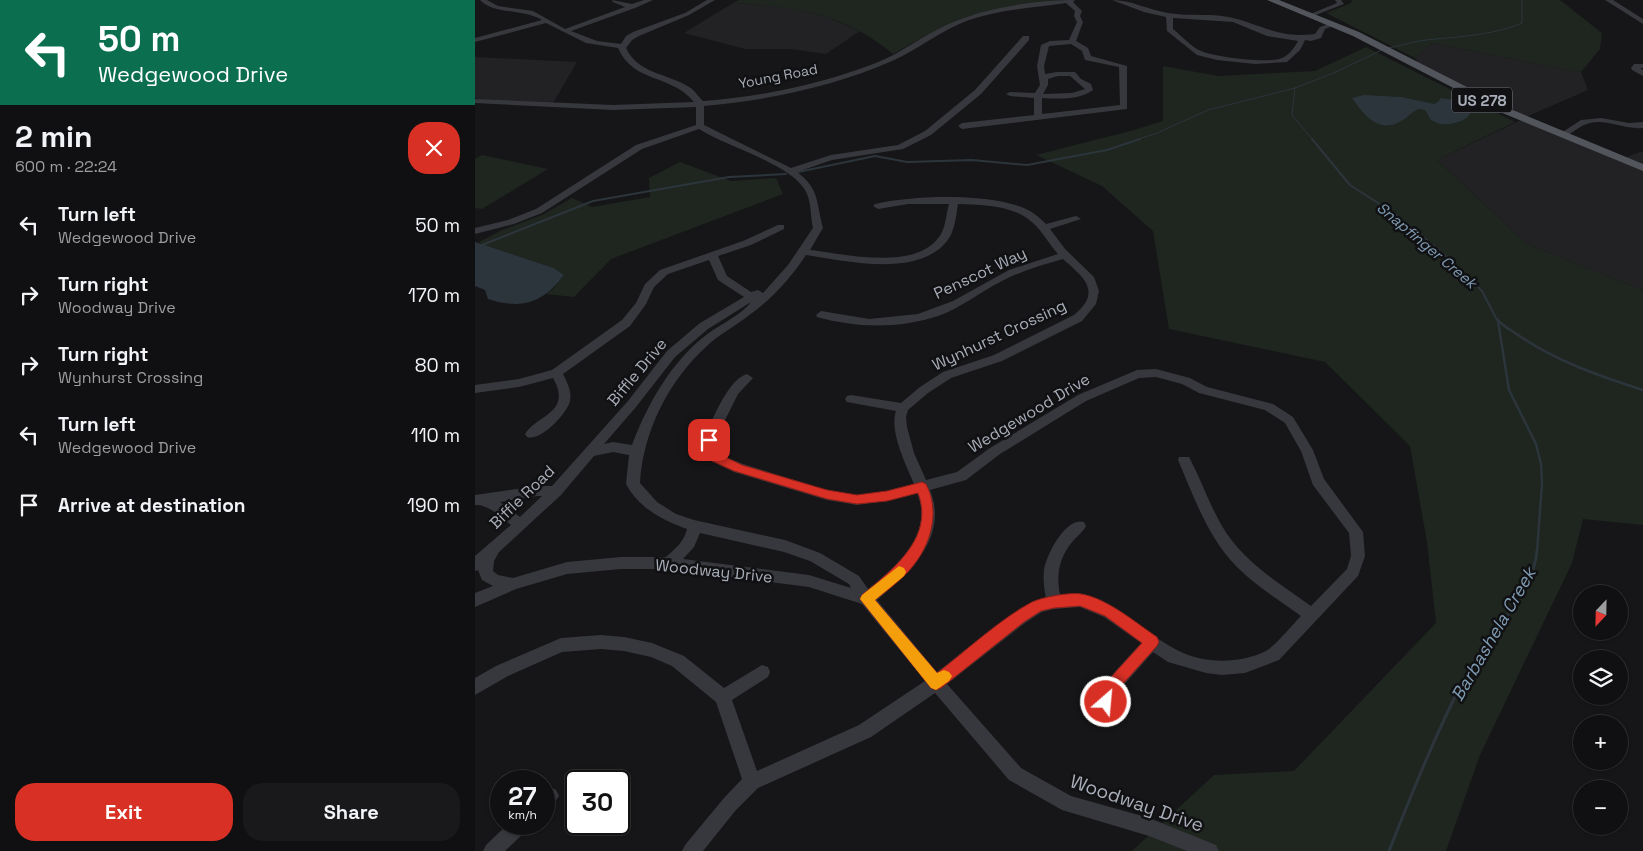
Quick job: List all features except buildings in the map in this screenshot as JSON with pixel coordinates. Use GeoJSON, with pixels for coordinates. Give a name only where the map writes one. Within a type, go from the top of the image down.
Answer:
{"type":"FeatureCollection","features":[{"type":"Feature","properties":{"kind":"main road","name":"US 278"},"geometry":{"type":"LineString","coordinates":[[1271,0],[1336,25],[1483,100],[1643,168]]}},
{"type":"Feature","properties":{"kind":"street"},"geometry":{"type":"LineString","coordinates":[[483,0],[488,5],[534,13],[565,32],[596,44],[622,46]]}},
{"type":"Feature","properties":{"kind":"street"},"geometry":{"type":"LineString","coordinates":[[502,8],[518,0]]}},
{"type":"Feature","properties":{"kind":"street"},"geometry":{"type":"LineString","coordinates":[[565,32],[650,0]]}},
{"type":"Feature","properties":{"kind":"street"},"geometry":{"type":"LineString","coordinates":[[622,46],[629,38],[636,34],[687,14],[712,0]]}},
{"type":"Feature","properties":{"kind":"street"},"geometry":{"type":"LineString","coordinates":[[1070,0],[1079,10],[1077,16],[1080,22],[1072,42]]}},
{"type":"Feature","properties":{"kind":"street","name":"Young Road"},"geometry":{"type":"LineString","coordinates":[[475,101],[544,106],[646,108],[765,94],[828,81],[869,68],[898,56],[944,28],[964,20],[990,13],[1070,0]]}},
{"type":"Feature","properties":{"kind":"street"},"geometry":{"type":"LineString","coordinates":[[1311,15],[1341,4],[1338,0]]}},
{"type":"Feature","properties":{"kind":"street"},"geometry":{"type":"LineString","coordinates":[[1608,0],[1643,22]]}},
{"type":"Feature","properties":{"kind":"street"},"geometry":{"type":"LineString","coordinates":[[615,1],[633,7]]}},
{"type":"Feature","properties":{"kind":"street"},"geometry":{"type":"LineString","coordinates":[[1113,2],[1123,1],[1146,11],[1170,16],[1228,19],[1266,35],[1301,39],[1319,34],[1336,25]]}},
{"type":"Feature","properties":{"kind":"street"},"geometry":{"type":"LineString","coordinates":[[1170,16],[1169,30],[1198,53],[1209,56],[1269,62],[1285,60],[1301,45],[1301,39]]}},
{"type":"Feature","properties":{"kind":"street"},"geometry":{"type":"LineString","coordinates":[[475,40],[547,21]]}},
{"type":"Feature","properties":{"kind":"street"},"geometry":{"type":"LineString","coordinates":[[790,171],[831,158],[907,144],[928,133],[978,92],[1026,38]]}},
{"type":"Feature","properties":{"kind":"street"},"geometry":{"type":"LineString","coordinates":[[962,126],[1124,107],[1123,66],[1088,58],[1085,50],[1072,42],[1045,45],[1039,66],[1040,73],[1044,78],[1043,85],[1037,95],[1037,117]]}},
{"type":"Feature","properties":{"kind":"street"},"geometry":{"type":"LineString","coordinates":[[475,231],[511,222],[539,211],[639,147],[700,126],[699,103],[687,89],[632,63],[624,55],[622,46]]}},
{"type":"Feature","properties":{"kind":"street"},"geometry":{"type":"LineString","coordinates":[[1643,66],[1635,68],[1643,74]]}},
{"type":"Feature","properties":{"kind":"street"},"geometry":{"type":"LineString","coordinates":[[1010,94],[1084,93],[1089,90],[1088,86],[1078,81],[1072,74],[1057,74],[1044,78]]}},
{"type":"Feature","properties":{"kind":"street"},"geometry":{"type":"LineString","coordinates":[[1562,135],[1586,122],[1595,120],[1631,127],[1643,125]]}},
{"type":"Feature","properties":{"kind":"street","name":"Biffle Drive"},"geometry":{"type":"LineString","coordinates":[[637,451],[650,416],[668,386],[687,360],[705,342],[789,272],[806,252],[818,228],[814,216],[813,200],[806,184],[790,171],[711,135],[700,126]]}},
{"type":"Feature","properties":{"kind":"street","name":"Wynhurst Crossing"},"geometry":{"type":"LineString","coordinates":[[878,206],[910,201],[1001,204],[1016,208],[1031,216],[1044,228],[1064,255],[1085,272],[1093,284],[1093,300],[1085,313],[1078,318],[998,358],[947,375],[924,390],[903,408]]}},
{"type":"Feature","properties":{"kind":"street"},"geometry":{"type":"LineString","coordinates":[[806,252],[887,261],[916,256],[931,250],[943,239],[949,225],[954,202]]}},
{"type":"Feature","properties":{"kind":"street"},"geometry":{"type":"LineString","coordinates":[[1044,228],[1076,219]]}},
{"type":"Feature","properties":{"kind":"street"},"geometry":{"type":"LineString","coordinates":[[475,389],[519,383],[556,373],[626,323],[641,304],[649,286],[664,272],[682,264],[713,256],[781,228]]}},
{"type":"Feature","properties":{"kind":"street","name":"Penscot Way"},"geometry":{"type":"LineString","coordinates":[[821,315],[843,320],[869,321],[917,318],[947,308],[1020,268],[1064,255]]}},
{"type":"Feature","properties":{"kind":"street"},"geometry":{"type":"LineString","coordinates":[[713,256],[722,278],[755,300]]}},
{"type":"Feature","properties":{"kind":"street","name":"Biffle Drive"},"geometry":{"type":"LineString","coordinates":[[591,452],[671,354],[703,326],[755,300]]}},
{"type":"Feature","properties":{"kind":"street"},"geometry":{"type":"LineString","coordinates":[[531,434],[556,414],[565,399],[563,383],[556,373]]}},
{"type":"Feature","properties":{"kind":"street","name":"Wedgewood Drive"},"geometry":{"type":"LineString","coordinates":[[691,851],[729,804],[751,782],[865,731],[936,683],[1038,606],[1054,602],[1081,600],[1109,612],[1174,657],[1206,666],[1222,668],[1245,666],[1273,655],[1353,572],[1358,556],[1356,532],[1318,481],[1307,450],[1289,420],[1269,407],[1203,390],[1173,377],[1156,373],[1137,374],[1083,398],[995,451],[961,476],[887,496],[857,500],[818,492],[739,468],[716,458],[709,440],[733,392],[747,378]]}},
{"type":"Feature","properties":{"kind":"street"},"geometry":{"type":"LineString","coordinates":[[851,399],[903,408],[899,417],[901,427],[927,500],[928,516],[920,545],[901,571],[867,599]]}},
{"type":"Feature","properties":{"kind":"street"},"geometry":{"type":"LineString","coordinates":[[591,452],[613,446],[637,451]]}},
{"type":"Feature","properties":{"kind":"street","name":"Woodway Drive"},"geometry":{"type":"LineString","coordinates":[[637,451],[633,484],[645,499],[661,512],[694,526],[785,546],[815,557],[853,580],[936,683],[1015,774],[1068,804],[1149,827],[1210,851]]}},
{"type":"Feature","properties":{"kind":"street","name":"Biffle Road"},"geometry":{"type":"LineString","coordinates":[[475,565],[521,525],[591,452]]}},
{"type":"Feature","properties":{"kind":"street"},"geometry":{"type":"LineString","coordinates":[[1184,460],[1221,536],[1233,552],[1245,564],[1313,615]]}},
{"type":"Feature","properties":{"kind":"street"},"geometry":{"type":"LineString","coordinates":[[477,499],[556,490]]}},
{"type":"Feature","properties":{"kind":"street"},"geometry":{"type":"LineString","coordinates":[[477,499],[496,506],[521,525]]}},
{"type":"Feature","properties":{"kind":"street"},"geometry":{"type":"LineString","coordinates":[[669,563],[683,551],[694,537],[694,526]]}},
{"type":"Feature","properties":{"kind":"street"},"geometry":{"type":"LineString","coordinates":[[1054,602],[1051,586],[1051,564],[1055,553],[1067,536],[1079,526]]}},
{"type":"Feature","properties":{"kind":"street"},"geometry":{"type":"LineString","coordinates":[[494,548],[485,563],[485,570],[488,576],[494,582],[513,584]]}},
{"type":"Feature","properties":{"kind":"street","name":"Woodway Drive"},"geometry":{"type":"LineString","coordinates":[[475,600],[513,584],[567,568],[621,563],[669,563],[809,582],[867,599]]}},
{"type":"Feature","properties":{"kind":"street"},"geometry":{"type":"LineString","coordinates":[[475,686],[502,670],[561,645],[601,642],[624,644],[652,650],[678,661],[723,697],[751,782]]}},
{"type":"Feature","properties":{"kind":"street"},"geometry":{"type":"LineString","coordinates":[[1106,702],[1116,682],[1152,642]]}},
{"type":"Feature","properties":{"kind":"street"},"geometry":{"type":"LineString","coordinates":[[723,697],[762,672]]}},
{"type":"Feature","properties":{"kind":"street"},"geometry":{"type":"LineString","coordinates":[[492,851],[509,835]]}},
{"type":"Feature","properties":{"kind":"shaded area"},"geometry":{"type":"Polygon","coordinates":[[[739,0],[1063,0],[972,15],[943,26],[893,54],[865,34],[831,18],[783,7],[733,3],[739,0]]]}},
{"type":"Feature","properties":{"kind":"shaded area"},"geometry":{"type":"Polygon","coordinates":[[[1352,0],[1560,0],[1602,33],[1600,49],[1581,72],[1432,43],[1415,58],[1326,13],[1351,3],[1352,0]]]}},
{"type":"Feature","properties":{"kind":"shaded area"},"geometry":{"type":"Polygon","coordinates":[[[733,3],[786,7],[825,16],[860,31],[826,54],[790,49],[745,49],[684,33],[733,3]]]}},
{"type":"Feature","properties":{"kind":"shaded area"},"geometry":{"type":"Polygon","coordinates":[[[1432,43],[1581,72],[1588,90],[1526,117],[1624,158],[1643,151],[1643,290],[1527,244],[1437,160],[1525,118],[1423,69],[1415,58],[1432,43]]]}},
{"type":"Feature","properties":{"kind":"shaded area"},"geometry":{"type":"Polygon","coordinates":[[[1366,47],[1515,122],[1437,160],[1527,244],[1643,290],[1643,525],[1583,519],[1572,563],[1480,755],[1446,851],[1132,851],[1214,775],[1294,771],[1436,623],[1427,542],[1410,446],[1325,362],[1169,329],[1153,231],[1102,186],[1036,155],[1163,121],[1163,66],[1218,76],[1315,71],[1366,47]]]}},
{"type":"Feature","properties":{"kind":"shaded area"},"geometry":{"type":"Polygon","coordinates":[[[475,57],[577,62],[552,105],[493,103],[475,98],[475,57]]]}},
{"type":"Feature","properties":{"kind":"shaded area"},"geometry":{"type":"Polygon","coordinates":[[[1364,95],[1401,97],[1434,104],[1441,98],[1454,100],[1470,110],[1470,114],[1459,122],[1444,124],[1433,121],[1425,110],[1419,109],[1394,124],[1380,124],[1368,117],[1352,98],[1364,95]]]}},
{"type":"Feature","properties":{"kind":"shaded area"},"geometry":{"type":"Polygon","coordinates":[[[482,155],[548,169],[482,209],[475,208],[475,159],[482,155]]]}},
{"type":"Feature","properties":{"kind":"shaded area"},"geometry":{"type":"Polygon","coordinates":[[[680,162],[731,181],[776,178],[783,194],[611,259],[574,297],[546,294],[554,288],[564,275],[554,268],[482,245],[479,242],[502,230],[542,215],[572,198],[592,207],[650,197],[649,178],[680,162]]]}},
{"type":"Feature","properties":{"kind":"shaded area"},"geometry":{"type":"Polygon","coordinates":[[[475,242],[554,268],[564,275],[548,292],[531,302],[511,304],[488,299],[485,290],[475,286],[475,242]]]}},
{"type":"Feature","properties":{"kind":"waterway","name":"Snapfinger Creek"},"geometry":{"type":"LineString","coordinates":[[1389,48],[1419,41],[1484,34],[1509,28],[1522,23],[1522,0]]}},
{"type":"Feature","properties":{"kind":"waterway","name":"Snapfinger Creek"},"geometry":{"type":"LineString","coordinates":[[1295,88],[1336,72],[1384,49]]}},
{"type":"Feature","properties":{"kind":"waterway"},"geometry":{"type":"LineString","coordinates":[[1136,140],[1157,133],[1208,110],[1295,88]]}},
{"type":"Feature","properties":{"kind":"waterway","name":"Snapfinger Creek"},"geometry":{"type":"LineString","coordinates":[[1295,88],[1292,115],[1313,140]]}},
{"type":"Feature","properties":{"kind":"waterway"},"geometry":{"type":"LineString","coordinates":[[798,172],[875,156],[907,162],[972,160],[1027,165],[1107,150],[1140,139]]}},
{"type":"Feature","properties":{"kind":"waterway","name":"Snapfinger Creek"},"geometry":{"type":"LineString","coordinates":[[1312,139],[1350,185],[1395,214],[1447,257],[1482,291],[1497,320]]}},
{"type":"Feature","properties":{"kind":"waterway"},"geometry":{"type":"LineString","coordinates":[[482,245],[593,201],[729,177],[786,174]]}},
{"type":"Feature","properties":{"kind":"waterway","name":"Snapfinger Creek"},"geometry":{"type":"LineString","coordinates":[[1497,319],[1504,326],[1547,353],[1594,373],[1643,390]]}},
{"type":"Feature","properties":{"kind":"waterway","name":"Barbashela Creek"},"geometry":{"type":"LineString","coordinates":[[1498,321],[1509,390],[1536,444],[1541,464],[1542,483],[1537,552]]}},
{"type":"Feature","properties":{"kind":"waterway","name":"Barbashela Creek"},"geometry":{"type":"LineString","coordinates":[[1389,851],[1424,764],[1453,700],[1472,665],[1518,600],[1534,567],[1537,551]]}},
{"type":"Feature","properties":{"kind":"slow traffic"},"geometry":{"type":"LineString","coordinates":[[899,572],[867,599],[936,683],[944,676]]}},
{"type":"Feature","properties":{"kind":"route"},"geometry":{"type":"LineString","coordinates":[[709,440],[716,458],[739,468],[827,495],[857,500],[887,496],[922,487],[927,500],[928,516],[925,534],[920,545],[901,571],[867,599],[936,683],[1038,606],[1054,602],[1081,600],[1109,612],[1152,642],[1116,682],[1106,702]]}}]}
